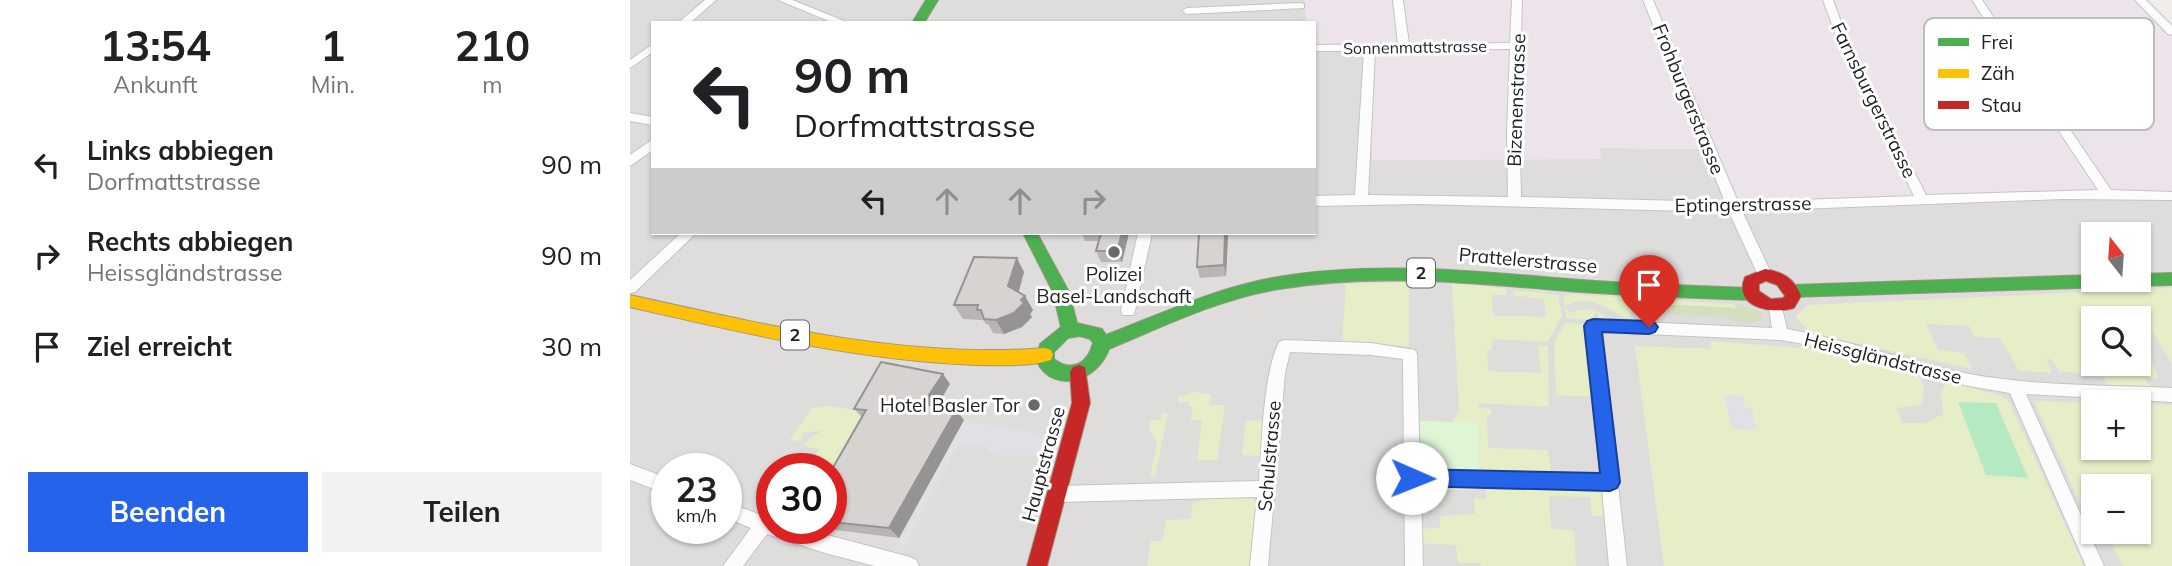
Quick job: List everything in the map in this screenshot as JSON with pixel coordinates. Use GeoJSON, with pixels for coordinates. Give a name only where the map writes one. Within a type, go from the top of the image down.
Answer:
{"type":"FeatureCollection","features":[{"type":"Feature","properties":{"kind":"main road"},"geometry":{"type":"LineString","coordinates":[[919,21],[932,0]]}},
{"type":"Feature","properties":{"kind":"main road"},"geometry":{"type":"LineString","coordinates":[[1033,235],[1055,279],[1069,315],[1070,330]]}},
{"type":"Feature","properties":{"kind":"main road","name":"Prattelerstrasse"},"geometry":{"type":"LineString","coordinates":[[1102,344],[1227,295],[1278,283],[1377,273],[1428,273],[1584,286],[1751,294],[1762,304],[1776,307]]}},
{"type":"Feature","properties":{"kind":"main road"},"geometry":{"type":"LineString","coordinates":[[1751,294],[1751,281],[1765,275],[1778,278],[1792,291],[2081,282]]}},
{"type":"Feature","properties":{"kind":"main road"},"geometry":{"type":"LineString","coordinates":[[2151,280],[2172,279]]}},
{"type":"Feature","properties":{"kind":"main road"},"geometry":{"type":"LineString","coordinates":[[1776,307],[1791,301],[1792,291]]}},
{"type":"Feature","properties":{"kind":"main road","name":"2"},"geometry":{"type":"LineString","coordinates":[[630,300],[725,323],[925,358],[1006,360],[1045,355]]}},
{"type":"Feature","properties":{"kind":"main road"},"geometry":{"type":"LineString","coordinates":[[1088,329],[1100,338],[1102,344],[1094,363],[1070,374],[1054,372],[1045,355],[1050,343],[1070,330],[1088,329]]}},
{"type":"Feature","properties":{"kind":"main road","name":"Hauptstrasse"},"geometry":{"type":"LineString","coordinates":[[1037,566],[1081,403],[1079,372]]}},
{"type":"Feature","properties":{"kind":"street"},"geometry":{"type":"LineString","coordinates":[[685,21],[711,0]]}},
{"type":"Feature","properties":{"kind":"street"},"geometry":{"type":"LineString","coordinates":[[783,0],[808,4],[816,13],[838,21]]}},
{"type":"Feature","properties":{"kind":"street"},"geometry":{"type":"LineString","coordinates":[[1398,0],[1404,47]]}},
{"type":"Feature","properties":{"kind":"street","name":"Bizenenstrasse"},"geometry":{"type":"LineString","coordinates":[[1515,200],[1511,144],[1515,46],[1519,21],[1517,0]]}},
{"type":"Feature","properties":{"kind":"street","name":"Frohburgerstrasse"},"geometry":{"type":"LineString","coordinates":[[1648,0],[1733,207],[1765,275]]}},
{"type":"Feature","properties":{"kind":"street","name":"Farnsburgerstrasse"},"geometry":{"type":"LineString","coordinates":[[1828,0],[1846,49],[1921,198]]}},
{"type":"Feature","properties":{"kind":"street"},"geometry":{"type":"LineString","coordinates":[[1977,0],[1989,18]]}},
{"type":"Feature","properties":{"kind":"street"},"geometry":{"type":"LineString","coordinates":[[2140,0],[2172,32]]}},
{"type":"Feature","properties":{"kind":"street"},"geometry":{"type":"LineString","coordinates":[[1186,6],[1300,7]]}},
{"type":"Feature","properties":{"kind":"street"},"geometry":{"type":"LineString","coordinates":[[806,21],[816,13]]}},
{"type":"Feature","properties":{"kind":"street","name":"Sonnenmattstrasse"},"geometry":{"type":"LineString","coordinates":[[1316,48],[1515,46]]}},
{"type":"Feature","properties":{"kind":"street"},"geometry":{"type":"LineString","coordinates":[[1361,200],[1370,48]]}},
{"type":"Feature","properties":{"kind":"street"},"geometry":{"type":"LineString","coordinates":[[630,65],[651,49]]}},
{"type":"Feature","properties":{"kind":"street"},"geometry":{"type":"LineString","coordinates":[[630,117],[651,121]]}},
{"type":"Feature","properties":{"kind":"street"},"geometry":{"type":"LineString","coordinates":[[2064,130],[2106,192]]}},
{"type":"Feature","properties":{"kind":"street"},"geometry":{"type":"LineString","coordinates":[[630,162],[651,145]]}},
{"type":"Feature","properties":{"kind":"street","name":"Eptingerstrasse"},"geometry":{"type":"LineString","coordinates":[[1316,201],[1515,200],[1733,207],[2106,192],[2172,196]]}},
{"type":"Feature","properties":{"kind":"street"},"geometry":{"type":"LineString","coordinates":[[630,288],[687,235]]}},
{"type":"Feature","properties":{"kind":"street"},"geometry":{"type":"LineString","coordinates":[[1128,311],[1145,235]]}},
{"type":"Feature","properties":{"kind":"street"},"geometry":{"type":"LineString","coordinates":[[1776,307],[1781,334]]}},
{"type":"Feature","properties":{"kind":"street","name":"Heissgländstrasse"},"geometry":{"type":"LineString","coordinates":[[1610,482],[1593,326],[1781,334],[1832,343],[1889,361],[1969,380],[2015,387],[2172,395]]}},
{"type":"Feature","properties":{"kind":"street","name":"Schulstrasse"},"geometry":{"type":"LineString","coordinates":[[1259,566],[1276,373],[1284,346],[1371,349],[1409,354],[1412,478]]}},
{"type":"Feature","properties":{"kind":"street"},"geometry":{"type":"LineString","coordinates":[[2015,387],[2095,566]]}},
{"type":"Feature","properties":{"kind":"street"},"geometry":{"type":"LineString","coordinates":[[630,472],[651,480]]}},
{"type":"Feature","properties":{"kind":"street"},"geometry":{"type":"LineString","coordinates":[[1414,566],[1412,478],[1610,482],[1618,566]]}},
{"type":"Feature","properties":{"kind":"street"},"geometry":{"type":"LineString","coordinates":[[1058,494],[1266,489]]}},
{"type":"Feature","properties":{"kind":"street"},"geometry":{"type":"LineString","coordinates":[[732,566],[756,541]]}},
{"type":"Feature","properties":{"kind":"street"},"geometry":{"type":"LineString","coordinates":[[822,544],[910,566]]}},
{"type":"Feature","properties":{"kind":"shaded area"},"geometry":{"type":"Polygon","coordinates":[[[630,0],[1304,0],[1307,21],[651,21],[651,235],[1316,235],[1316,44],[1372,43],[1372,160],[1600,159],[1599,148],[1701,149],[2172,196],[2172,566],[630,566],[630,0]]]}},
{"type":"Feature","properties":{"kind":"shaded area"},"geometry":{"type":"Polygon","coordinates":[[[1304,0],[2145,0],[2172,26],[2172,196],[1733,207],[1701,149],[1600,148],[1601,159],[1372,160],[1372,43],[1316,44],[1316,21],[1307,21],[1304,0]]]}},
{"type":"Feature","properties":{"kind":"shaded area"},"geometry":{"type":"Polygon","coordinates":[[[1631,313],[1726,317],[1738,325],[1632,321],[1631,313]]]}},
{"type":"Feature","properties":{"kind":"shaded area"},"geometry":{"type":"Polygon","coordinates":[[[1724,395],[1743,395],[1745,407],[1752,409],[1757,430],[1732,429],[1724,395]]]}},
{"type":"Feature","properties":{"kind":"shaded area"},"geometry":{"type":"Polygon","coordinates":[[[1178,402],[1189,402],[1188,407],[1193,407],[1179,483],[1166,483],[1181,407],[1177,406],[1178,402]]]}},
{"type":"Feature","properties":{"kind":"shaded area"},"geometry":{"type":"Polygon","coordinates":[[[964,420],[1051,436],[1046,455],[1002,455],[987,452],[989,446],[960,446],[954,451],[899,559],[891,557],[964,420]]]}},
{"type":"Feature","properties":{"kind":"shaded area"},"geometry":{"type":"Polygon","coordinates":[[[1075,520],[1063,566],[1050,566],[1059,529],[1075,520]]]}},
{"type":"Feature","properties":{"kind":"green space"},"geometry":{"type":"Polygon","coordinates":[[[1409,282],[1409,346],[1342,343],[1346,284],[1409,282]]]}},
{"type":"Feature","properties":{"kind":"green space"},"geometry":{"type":"Polygon","coordinates":[[[1452,283],[1506,289],[1506,295],[1492,295],[1493,316],[1546,317],[1544,299],[1513,295],[1513,290],[1558,295],[1562,316],[1547,342],[1493,339],[1491,350],[1487,350],[1488,371],[1541,373],[1538,346],[1548,346],[1549,407],[1478,403],[1479,408],[1491,409],[1492,415],[1487,415],[1488,448],[1548,450],[1551,473],[1479,475],[1418,421],[1452,422],[1459,410],[1452,283]]]}},
{"type":"Feature","properties":{"kind":"green space"},"geometry":{"type":"Polygon","coordinates":[[[2172,288],[2172,364],[2151,329],[2151,306],[2081,306],[2081,373],[2060,372],[2051,359],[2046,359],[2052,373],[2019,370],[2000,338],[1975,337],[1969,326],[1926,324],[1938,350],[1964,353],[1972,369],[1811,333],[1795,317],[1808,305],[2086,292],[2151,292],[2151,289],[2172,288]]]}},
{"type":"Feature","properties":{"kind":"green space"},"geometry":{"type":"Polygon","coordinates":[[[1567,294],[1735,304],[1736,308],[1631,303],[1631,319],[1600,304],[1584,301],[1565,306],[1570,313],[1590,310],[1600,312],[1608,319],[1599,320],[1598,313],[1594,313],[1594,320],[1566,318],[1564,296],[1567,294]]]}},
{"type":"Feature","properties":{"kind":"green space"},"geometry":{"type":"Polygon","coordinates":[[[1631,303],[1736,308],[1735,304],[1758,311],[1763,319],[1744,323],[1725,317],[1631,313],[1631,303]]]}},
{"type":"Feature","properties":{"kind":"green space"},"geometry":{"type":"Polygon","coordinates":[[[1565,323],[1589,324],[1598,397],[1556,395],[1554,343],[1565,323]]]}},
{"type":"Feature","properties":{"kind":"green space"},"geometry":{"type":"Polygon","coordinates":[[[1710,341],[1812,349],[1917,373],[1924,386],[1922,405],[1896,408],[1902,423],[1925,423],[1943,414],[1941,393],[1946,381],[2002,396],[2009,402],[2084,566],[1664,566],[1635,346],[1711,349],[1710,341]]]}},
{"type":"Feature","properties":{"kind":"green space"},"geometry":{"type":"Polygon","coordinates":[[[2151,360],[2158,378],[2145,378],[2151,388],[2108,385],[2102,376],[2151,376],[2151,360]]]}},
{"type":"Feature","properties":{"kind":"green space"},"geometry":{"type":"Polygon","coordinates":[[[1195,392],[1211,395],[1209,405],[1225,405],[1217,460],[1197,460],[1202,421],[1190,420],[1192,407],[1188,407],[1189,402],[1178,402],[1178,397],[1195,392]]]}},
{"type":"Feature","properties":{"kind":"green space"},"geometry":{"type":"Polygon","coordinates":[[[2034,401],[2081,403],[2081,460],[2151,460],[2151,404],[2172,405],[2172,566],[2123,566],[2112,544],[2151,544],[2151,474],[2081,474],[2081,505],[2034,401]]]}},
{"type":"Feature","properties":{"kind":"green space"},"geometry":{"type":"Polygon","coordinates":[[[1958,402],[1996,403],[2028,478],[1986,475],[1958,402]]]}},
{"type":"Feature","properties":{"kind":"green space"},"geometry":{"type":"Polygon","coordinates":[[[826,406],[867,411],[843,453],[816,453],[819,449],[804,446],[810,438],[823,430],[803,433],[800,441],[790,440],[812,408],[826,406]]]}},
{"type":"Feature","properties":{"kind":"green space"},"geometry":{"type":"Polygon","coordinates":[[[1162,414],[1168,414],[1155,477],[1150,477],[1157,443],[1150,424],[1152,420],[1161,420],[1162,414]]]}},
{"type":"Feature","properties":{"kind":"green space"},"geometry":{"type":"Polygon","coordinates":[[[1266,420],[1262,456],[1242,455],[1246,421],[1266,420]]]}},
{"type":"Feature","properties":{"kind":"green space"},"geometry":{"type":"Polygon","coordinates":[[[1418,421],[1477,423],[1479,475],[1426,473],[1417,463],[1418,421]]]}},
{"type":"Feature","properties":{"kind":"green space"},"geometry":{"type":"Polygon","coordinates":[[[1423,484],[1473,484],[1474,490],[1437,490],[1437,510],[1421,511],[1419,487],[1423,484]]]}},
{"type":"Feature","properties":{"kind":"green space"},"geometry":{"type":"Polygon","coordinates":[[[1486,487],[1604,492],[1607,516],[1592,516],[1590,497],[1549,496],[1551,529],[1574,530],[1576,566],[1481,566],[1480,563],[1458,563],[1456,545],[1417,543],[1417,529],[1440,528],[1440,516],[1475,514],[1474,498],[1486,499],[1486,487]]]}},
{"type":"Feature","properties":{"kind":"green space"},"geometry":{"type":"Polygon","coordinates":[[[1246,496],[1256,501],[1249,566],[1147,566],[1151,541],[1162,541],[1166,520],[1191,519],[1193,502],[1199,502],[1201,497],[1246,496]]]}},
{"type":"Feature","properties":{"kind":"building"},"geometry":{"type":"Polygon","coordinates":[[[1100,235],[1121,235],[1117,251],[1096,251],[1100,235]]]}},
{"type":"Feature","properties":{"kind":"building"},"geometry":{"type":"Polygon","coordinates":[[[1199,235],[1225,235],[1224,265],[1197,267],[1199,235]]]}},
{"type":"Feature","properties":{"kind":"building"},"geometry":{"type":"Polygon","coordinates":[[[974,257],[1017,258],[1008,286],[1025,296],[1021,300],[1024,303],[1014,313],[996,320],[984,319],[981,310],[977,310],[978,305],[954,305],[974,257]]]}},
{"type":"Feature","properties":{"kind":"building"},"geometry":{"type":"Polygon","coordinates":[[[881,362],[943,374],[923,404],[956,410],[889,528],[847,524],[847,453],[841,453],[866,410],[854,409],[881,362]]]}},
{"type":"Feature","properties":{"kind":"traffic: fast"},"geometry":{"type":"LineString","coordinates":[[919,21],[932,0]]}},
{"type":"Feature","properties":{"kind":"traffic: fast"},"geometry":{"type":"LineString","coordinates":[[1031,235],[1061,292],[1070,330]]}},
{"type":"Feature","properties":{"kind":"traffic: fast"},"geometry":{"type":"LineString","coordinates":[[1102,344],[1233,294],[1278,283],[1354,275],[1430,275],[1751,294]]}},
{"type":"Feature","properties":{"kind":"traffic: fast"},"geometry":{"type":"LineString","coordinates":[[2151,280],[2172,279]]}},
{"type":"Feature","properties":{"kind":"traffic: fast"},"geometry":{"type":"LineString","coordinates":[[1792,291],[2081,282]]}},
{"type":"Feature","properties":{"kind":"traffic: fast"},"geometry":{"type":"LineString","coordinates":[[1080,329],[1096,334],[1102,342],[1099,353],[1088,368],[1071,374],[1062,373],[1045,362],[1046,349],[1063,333],[1080,329]]}},
{"type":"Feature","properties":{"kind":"traffic: slow"},"geometry":{"type":"LineString","coordinates":[[630,301],[766,330],[899,352],[986,358],[1045,355]]}},
{"type":"Feature","properties":{"kind":"traffic: jam"},"geometry":{"type":"LineString","coordinates":[[1765,275],[1779,279],[1789,287],[1793,296],[1788,304],[1769,306],[1751,294],[1751,281],[1765,275]]}},
{"type":"Feature","properties":{"kind":"traffic: jam"},"geometry":{"type":"LineString","coordinates":[[1037,566],[1081,403],[1079,372]]}},
{"type":"Feature","properties":{"kind":"place","name":"Polizei Basel-Landschaft"},"geometry":{"type":"Point","coordinates":[1114,252]}},
{"type":"Feature","properties":{"kind":"place","name":"Hotel Basler Tor"},"geometry":{"type":"Point","coordinates":[1034,405]}},
{"type":"Feature","properties":{"kind":"route"},"geometry":{"type":"LineString","coordinates":[[1412,478],[1610,482],[1593,326],[1649,327]]}}]}
